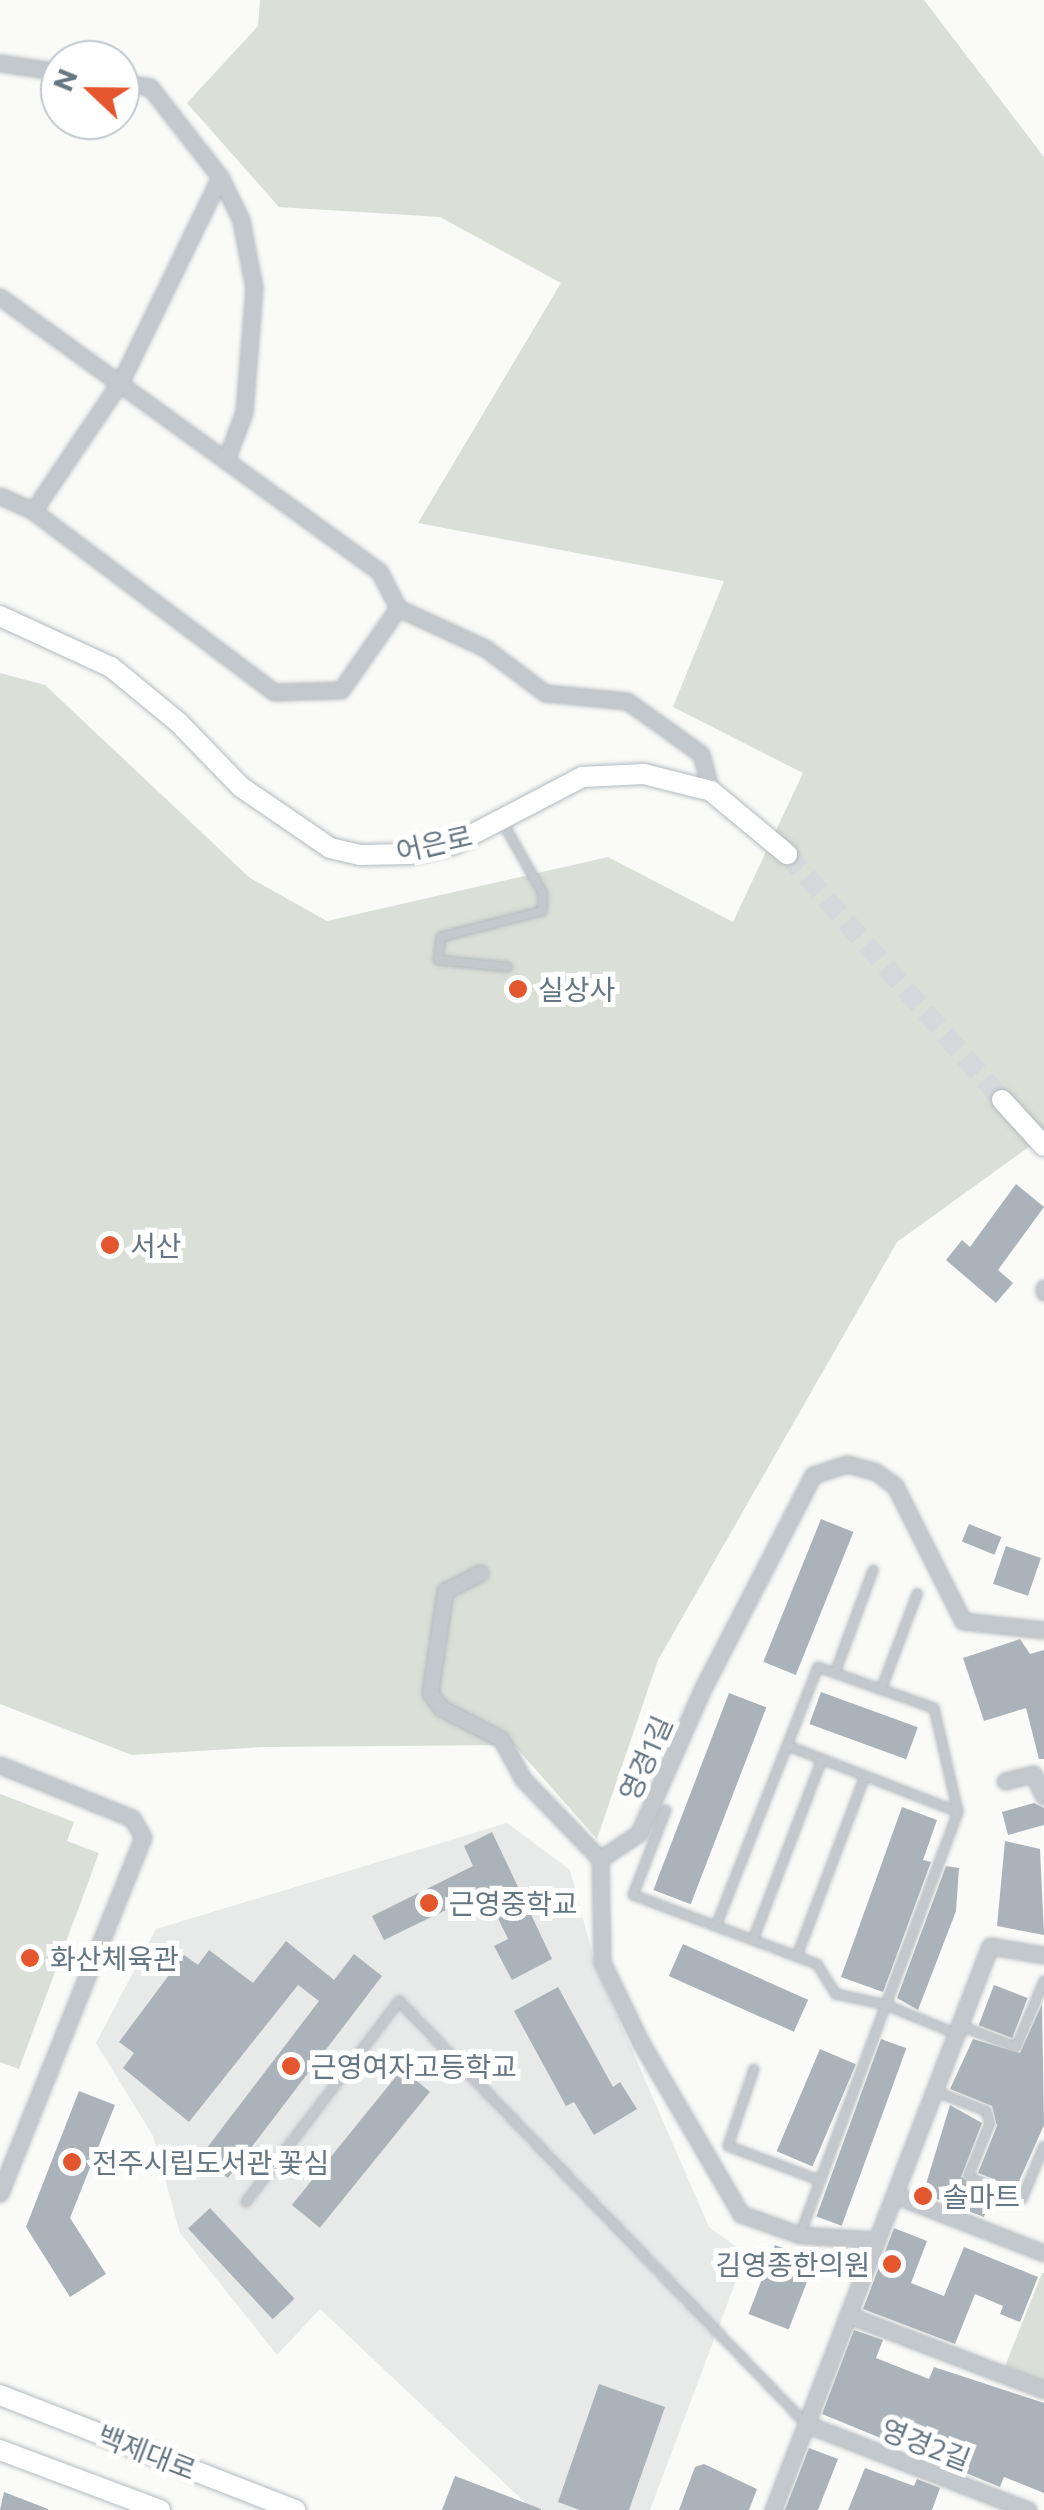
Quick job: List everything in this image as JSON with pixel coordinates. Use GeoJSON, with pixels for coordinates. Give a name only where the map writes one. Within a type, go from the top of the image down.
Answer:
{"type":"FeatureCollection","features":[{"type":"Feature","properties":{"kind":"street"},"geometry":{"type":"LineString","coordinates":[[0,62],[40,69]]}},
{"type":"Feature","properties":{"kind":"street"},"geometry":{"type":"LineString","coordinates":[[140,85],[150,87],[220,177],[241,220],[254,288],[244,412],[226,460]]}},
{"type":"Feature","properties":{"kind":"street"},"geometry":{"type":"LineString","coordinates":[[33,511],[122,380],[220,177]]}},
{"type":"Feature","properties":{"kind":"street"},"geometry":{"type":"LineString","coordinates":[[0,298],[122,380],[380,571],[398,608],[485,648],[545,694],[627,702],[701,754],[711,791]]}},
{"type":"Feature","properties":{"kind":"street"},"geometry":{"type":"LineString","coordinates":[[0,496],[33,511],[274,692],[341,690],[398,608]]}},
{"type":"Feature","properties":{"kind":"street","name":"어은로"},"geometry":{"type":"LineString","coordinates":[[0,616],[111,666],[178,722],[241,786],[330,848],[360,856],[410,854],[503,823],[582,777],[644,774],[711,791],[786,854]]}},
{"type":"Feature","properties":{"kind":"street"},"geometry":{"type":"LineString","coordinates":[[1002,1100],[1044,1146]]}},
{"type":"Feature","properties":{"kind":"street","name":"영경1길"},"geometry":{"type":"LineString","coordinates":[[600,1858],[639,1834],[703,1688],[813,1476],[847,1464],[876,1472],[895,1486],[963,1622],[1044,1630]]}},
{"type":"Feature","properties":{"kind":"street"},"geometry":{"type":"LineString","coordinates":[[480,1573],[445,1591],[430,1693],[441,1708],[502,1739],[523,1780],[600,1858],[602,1962],[641,2043],[741,2214],[800,2236],[877,2240]]}},
{"type":"Feature","properties":{"kind":"street"},"geometry":{"type":"LineString","coordinates":[[0,1765],[132,1818],[143,1837],[0,2193]]}},
{"type":"Feature","properties":{"kind":"street"},"geometry":{"type":"LineString","coordinates":[[1005,1781],[1033,1774],[1044,1797]]}},
{"type":"Feature","properties":{"kind":"street"},"geometry":{"type":"LineString","coordinates":[[773,2510],[990,1946],[1044,1955]]}},
{"type":"Feature","properties":{"kind":"street"},"geometry":{"type":"LineString","coordinates":[[895,2194],[1044,2253]]}},
{"type":"Feature","properties":{"kind":"street"},"geometry":{"type":"LineString","coordinates":[[848,2315],[1044,2390]]}},
{"type":"Feature","properties":{"kind":"street","name":"백제대로"},"geometry":{"type":"LineString","coordinates":[[0,2394],[294,2510]]}},
{"type":"Feature","properties":{"kind":"street","name":"영경2길"},"geometry":{"type":"LineString","coordinates":[[806,2424],[1028,2510]]}},
{"type":"Feature","properties":{"kind":"street","name":"백제대로"},"geometry":{"type":"LineString","coordinates":[[0,2450],[160,2510]]}},
{"type":"Feature","properties":{"kind":"lane"},"geometry":{"type":"LineString","coordinates":[[503,823],[543,894],[542,912],[441,937],[438,960],[508,967]]}},
{"type":"Feature","properties":{"kind":"lane"},"geometry":{"type":"LineString","coordinates":[[835,1674],[872,1570]]}},
{"type":"Feature","properties":{"kind":"lane"},"geometry":{"type":"LineString","coordinates":[[881,1690],[916,1594]]}},
{"type":"Feature","properties":{"kind":"lane"},"geometry":{"type":"LineString","coordinates":[[716,1926],[818,1668],[934,1708],[958,1812],[800,2236]]}},
{"type":"Feature","properties":{"kind":"lane"},"geometry":{"type":"LineString","coordinates":[[788,1746],[958,1812]]}},
{"type":"Feature","properties":{"kind":"lane"},"geometry":{"type":"LineString","coordinates":[[753,1940],[822,1759]]}},
{"type":"Feature","properties":{"kind":"lane"},"geometry":{"type":"LineString","coordinates":[[797,1956],[865,1776]]}},
{"type":"Feature","properties":{"kind":"lane"},"geometry":{"type":"LineString","coordinates":[[666,1810],[634,1895],[817,1964],[836,1994],[886,2005],[1016,2047],[1044,1981]]}},
{"type":"Feature","properties":{"kind":"lane"},"geometry":{"type":"LineString","coordinates":[[246,2202],[399,2001],[806,2424]]}},
{"type":"Feature","properties":{"kind":"lane"},"geometry":{"type":"LineString","coordinates":[[754,2069],[728,2146],[821,2180]]}},
{"type":"Feature","properties":{"kind":"lane"},"geometry":{"type":"LineString","coordinates":[[934,2091],[986,2111],[990,2122],[968,2177],[1022,2199],[1044,2146]]}},
{"type":"Feature","properties":{"kind":"shaded area"},"geometry":{"type":"Polygon","coordinates":[[[260,0],[924,0],[1044,157],[1044,1136],[897,1242],[658,1660],[597,1839],[514,1745],[263,1747],[132,1755],[0,1704],[0,673],[45,685],[250,878],[327,921],[608,857],[733,922],[803,773],[673,707],[724,581],[418,523],[561,283],[440,217],[279,207],[187,103],[258,26],[260,0]]]}},
{"type":"Feature","properties":{"kind":"shaded area","name":"화산체육관"},"geometry":{"type":"Polygon","coordinates":[[[0,1794],[74,1822],[67,1841],[99,1853],[19,2069],[0,2062],[0,1794]]]}},
{"type":"Feature","properties":{"kind":"shaded area"},"geometry":{"type":"Polygon","coordinates":[[[507,1823],[570,1870],[596,1967],[709,2227],[746,2254],[650,2510],[533,2510],[320,2309],[277,2355],[180,2233],[153,2136],[96,2043],[156,1929],[507,1823]]]}},
{"type":"Feature","properties":{"kind":"shaded area"},"geometry":{"type":"Polygon","coordinates":[[[1044,2273],[1044,2382],[1005,2366],[1044,2273]]]}},
{"type":"Feature","properties":{"kind":"building"},"geometry":{"type":"Polygon","coordinates":[[[1016,1184],[1044,1207],[998,1270],[1013,1283],[996,1303],[946,1260],[962,1240],[970,1247],[1016,1184]]]}},
{"type":"Feature","properties":{"kind":"building"},"geometry":{"type":"Polygon","coordinates":[[[821,1519],[853,1532],[796,1675],[763,1662],[821,1519]]]}},
{"type":"Feature","properties":{"kind":"building"},"geometry":{"type":"Polygon","coordinates":[[[969,1524],[1001,1537],[994,1555],[962,1542],[969,1524]]]}},
{"type":"Feature","properties":{"kind":"building"},"geometry":{"type":"Polygon","coordinates":[[[1006,1546],[1041,1558],[1028,1596],[993,1584],[1006,1546]]]}},
{"type":"Feature","properties":{"kind":"building"},"geometry":{"type":"Polygon","coordinates":[[[1020,1639],[1030,1654],[1044,1650],[1044,1759],[1039,1759],[1026,1708],[984,1721],[963,1658],[1020,1639]]]}},
{"type":"Feature","properties":{"kind":"building"},"geometry":{"type":"Polygon","coordinates":[[[821,1692],[918,1727],[906,1759],[809,1724],[821,1692]]]}},
{"type":"Feature","properties":{"kind":"building"},"geometry":{"type":"Polygon","coordinates":[[[729,1693],[766,1707],[691,1904],[653,1890],[729,1693]]]}},
{"type":"Feature","properties":{"kind":"building"},"geometry":{"type":"Polygon","coordinates":[[[1034,1803],[1044,1808],[1044,1825],[1008,1835],[1002,1812],[1034,1803]]]}},
{"type":"Feature","properties":{"kind":"building"},"geometry":{"type":"Polygon","coordinates":[[[902,1807],[937,1820],[923,1860],[931,1862],[883,1992],[841,1977],[902,1807]]]}},
{"type":"Feature","properties":{"kind":"building","name":"근영중학교"},"geometry":{"type":"Polygon","coordinates":[[[492,1832],[552,1959],[512,1980],[494,1946],[508,1939],[485,1891],[384,1940],[372,1916],[473,1866],[464,1846],[492,1832]]]}},
{"type":"Feature","properties":{"kind":"building"},"geometry":{"type":"Polygon","coordinates":[[[1005,1841],[1040,1849],[1044,1935],[997,1926],[1005,1841]]]}},
{"type":"Feature","properties":{"kind":"building"},"geometry":{"type":"Polygon","coordinates":[[[946,1866],[959,1868],[956,1911],[918,2010],[897,1998],[946,1866]]]}},
{"type":"Feature","properties":{"kind":"building"},"geometry":{"type":"Polygon","coordinates":[[[286,1941],[334,1980],[354,1954],[382,1976],[228,2178],[200,2157],[319,2001],[298,1985],[189,2122],[123,2068],[134,2053],[119,2042],[184,1955],[198,1965],[209,1950],[253,1983],[286,1941]]]}},
{"type":"Feature","properties":{"kind":"building"},"geometry":{"type":"Polygon","coordinates":[[[683,1944],[808,2000],[794,2032],[669,1976],[683,1944]]]}},
{"type":"Feature","properties":{"kind":"building"},"geometry":{"type":"Polygon","coordinates":[[[994,1985],[1028,1998],[1012,2038],[979,2025],[994,1985]]]}},
{"type":"Feature","properties":{"kind":"building"},"geometry":{"type":"Polygon","coordinates":[[[558,1987],[613,2087],[620,2082],[637,2109],[594,2135],[574,2102],[566,2106],[514,2011],[558,1987]]]}},
{"type":"Feature","properties":{"kind":"building"},"geometry":{"type":"Polygon","coordinates":[[[1042,2004],[1044,2125],[1016,2188],[978,2173],[997,2126],[992,2106],[950,2089],[973,2039],[1020,2053],[1042,2004]]]}},
{"type":"Feature","properties":{"kind":"building"},"geometry":{"type":"Polygon","coordinates":[[[881,2039],[906,2048],[842,2226],[816,2217],[881,2039]]]}},
{"type":"Feature","properties":{"kind":"building"},"geometry":{"type":"Polygon","coordinates":[[[820,2049],[856,2064],[813,2166],[777,2151],[820,2049]]]}},
{"type":"Feature","properties":{"kind":"building"},"geometry":{"type":"Polygon","coordinates":[[[402,2069],[430,2092],[320,2228],[292,2205],[402,2069]]]}},
{"type":"Feature","properties":{"kind":"building","name":"전주시립도서관 꽃심"},"geometry":{"type":"Polygon","coordinates":[[[79,2091],[115,2105],[70,2218],[106,2274],[70,2297],[26,2227],[79,2091]]]}},
{"type":"Feature","properties":{"kind":"building"},"geometry":{"type":"Polygon","coordinates":[[[950,2105],[982,2123],[961,2177],[992,2195],[984,2217],[923,2194],[950,2105]]]}},
{"type":"Feature","properties":{"kind":"building"},"geometry":{"type":"Polygon","coordinates":[[[210,2208],[295,2299],[273,2319],[188,2228],[210,2208]]]}},
{"type":"Feature","properties":{"kind":"building"},"geometry":{"type":"Polygon","coordinates":[[[894,2228],[927,2241],[911,2283],[944,2296],[964,2247],[1038,2277],[1020,2322],[1000,2314],[1003,2306],[975,2294],[955,2344],[863,2309],[894,2228]]]}},
{"type":"Feature","properties":{"kind":"building"},"geometry":{"type":"Polygon","coordinates":[[[775,2245],[815,2260],[789,2329],[748,2314],[775,2245]]]}},
{"type":"Feature","properties":{"kind":"building"},"geometry":{"type":"Polygon","coordinates":[[[854,2330],[883,2340],[876,2358],[929,2379],[934,2367],[1044,2403],[1044,2493],[1004,2477],[1000,2487],[822,2414],[854,2330]]]}},
{"type":"Feature","properties":{"kind":"building"},"geometry":{"type":"Polygon","coordinates":[[[599,2384],[665,2407],[629,2510],[580,2510],[558,2502],[599,2384]]]}},
{"type":"Feature","properties":{"kind":"building"},"geometry":{"type":"Polygon","coordinates":[[[809,2448],[838,2459],[818,2510],[785,2510],[809,2448]]]}},
{"type":"Feature","properties":{"kind":"building"},"geometry":{"type":"Polygon","coordinates":[[[704,2464],[757,2489],[749,2510],[679,2510],[695,2467],[704,2464]]]}},
{"type":"Feature","properties":{"kind":"building"},"geometry":{"type":"Polygon","coordinates":[[[865,2468],[914,2486],[917,2479],[940,2488],[932,2510],[848,2510],[865,2468]]]}},
{"type":"Feature","properties":{"kind":"building"},"geometry":{"type":"Polygon","coordinates":[[[455,2476],[541,2509],[541,2510],[442,2510],[455,2476]]]}},
{"type":"Feature","properties":{"kind":"building"},"geometry":{"type":"Polygon","coordinates":[[[4,2492],[48,2509],[48,2510],[0,2510],[4,2492]]]}},
{"type":"Feature","properties":{"kind":"tunnel"},"geometry":{"type":"LineString","coordinates":[[787,854],[1002,1100]]}},
{"type":"Feature","properties":{"kind":"place","name":"실상사"},"geometry":{"type":"Point","coordinates":[518,989]}},
{"type":"Feature","properties":{"kind":"place","name":"서산"},"geometry":{"type":"Point","coordinates":[110,1245]}},
{"type":"Feature","properties":{"kind":"place","name":"근영중학교"},"geometry":{"type":"Point","coordinates":[429,1903]}},
{"type":"Feature","properties":{"kind":"place","name":"화산체육관"},"geometry":{"type":"Point","coordinates":[30,1958]}},
{"type":"Feature","properties":{"kind":"place","name":"근영여자고등학교"},"geometry":{"type":"Point","coordinates":[291,2066]}},
{"type":"Feature","properties":{"kind":"place","name":"전주시립도서관 꽃심"},"geometry":{"type":"Point","coordinates":[72,2162]}},
{"type":"Feature","properties":{"kind":"place","name":"솔마트"},"geometry":{"type":"Point","coordinates":[923,2196]}},
{"type":"Feature","properties":{"kind":"place","name":"김영종한의원"},"geometry":{"type":"Point","coordinates":[892,2264]}}]}
